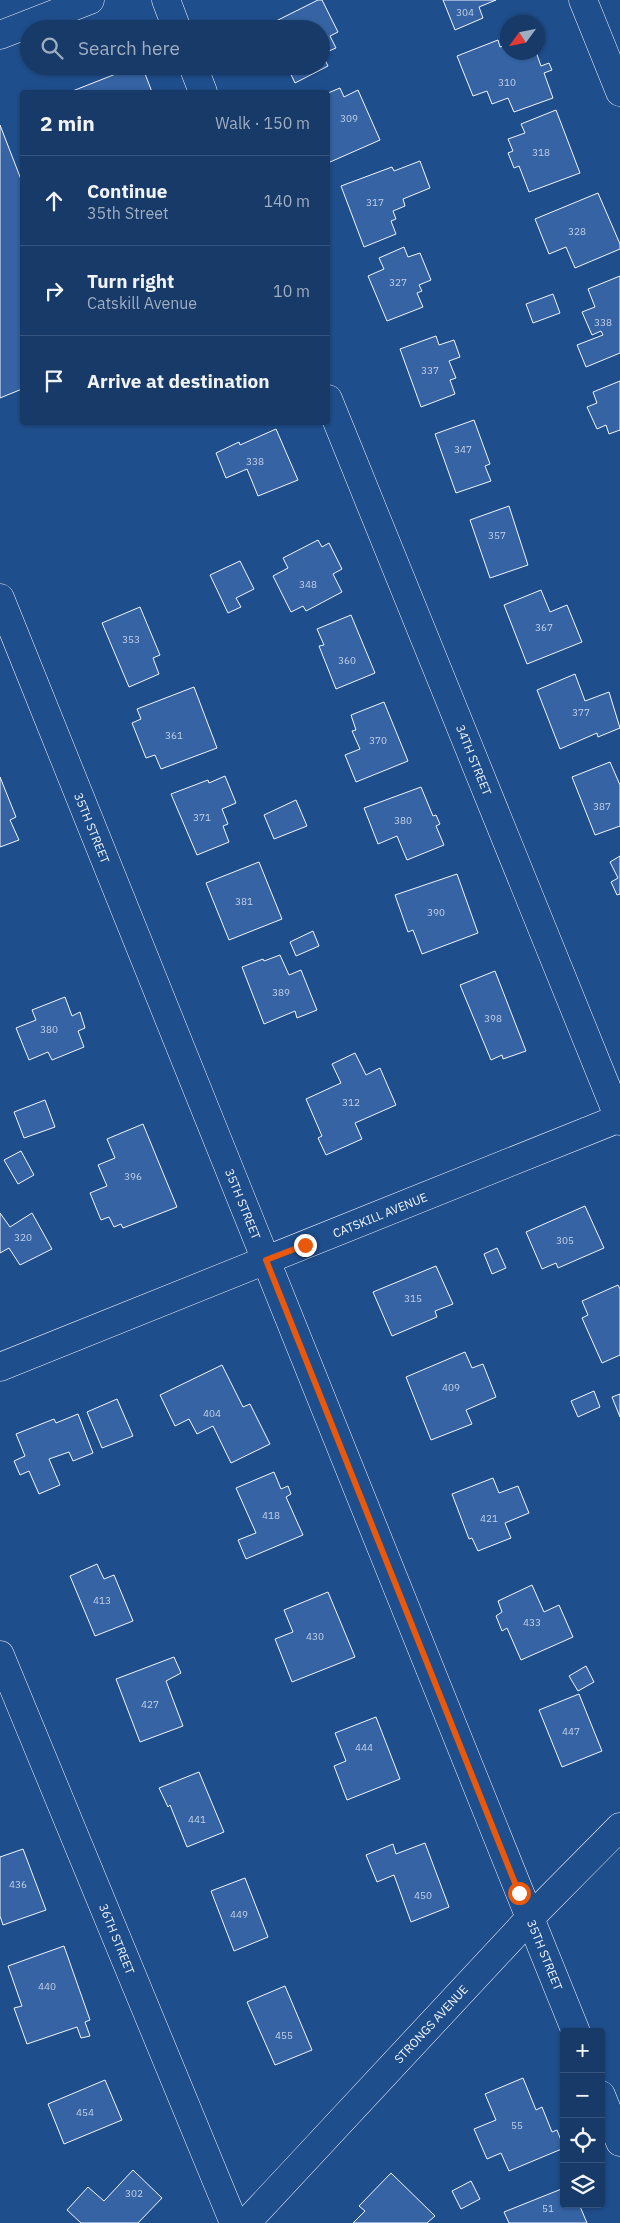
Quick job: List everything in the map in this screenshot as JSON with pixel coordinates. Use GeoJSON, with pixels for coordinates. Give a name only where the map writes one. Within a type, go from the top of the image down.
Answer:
{"type":"FeatureCollection","features":[{"type":"Feature","properties":{"kind":"street"},"geometry":{"type":"LineString","coordinates":[[39,20],[90,0]]}},
{"type":"Feature","properties":{"kind":"street"},"geometry":{"type":"LineString","coordinates":[[166,0],[174,20]]}},
{"type":"Feature","properties":{"kind":"street"},"geometry":{"type":"LineString","coordinates":[[583,0],[620,92]]}},
{"type":"Feature","properties":{"kind":"street"},"geometry":{"type":"LineString","coordinates":[[0,35],[20,27]]}},
{"type":"Feature","properties":{"kind":"street"},"geometry":{"type":"LineString","coordinates":[[196,75],[202,90]]}},
{"type":"Feature","properties":{"kind":"street","name":"34TH STREET"},"geometry":{"type":"LineString","coordinates":[[330,404],[620,1119]]}},
{"type":"Feature","properties":{"kind":"street","name":"35TH STREET"},"geometry":{"type":"LineString","coordinates":[[0,598],[574,2028]]}},
{"type":"Feature","properties":{"kind":"street","name":"CATSKILL AVENUE"},"geometry":{"type":"LineString","coordinates":[[0,1368],[620,1119]]}},
{"type":"Feature","properties":{"kind":"street","name":"36TH STREET"},"geometry":{"type":"LineString","coordinates":[[0,1655],[234,2223]]}},
{"type":"Feature","properties":{"kind":"street","name":"STRONGS AVENUE"},"geometry":{"type":"LineString","coordinates":[[246,2223],[530,1918],[620,1827]]}},
{"type":"Feature","properties":{"kind":"street"},"geometry":{"type":"LineString","coordinates":[[605,2105],[620,2142]]}},
{"type":"Feature","properties":{"kind":"building"},"geometry":{"type":"Polygon","coordinates":[[[318,0],[322,0],[338,32],[330,36],[330,20],[278,20],[318,0]]]}},
{"type":"Feature","properties":{"kind":"building"},"geometry":{"type":"Polygon","coordinates":[[[443,0],[496,0],[479,7],[483,18],[455,30],[443,0]]]}},
{"type":"Feature","properties":{"kind":"building"},"geometry":{"type":"Polygon","coordinates":[[[330,36],[336,48],[330,51],[330,36]]]}},
{"type":"Feature","properties":{"kind":"building"},"geometry":{"type":"Polygon","coordinates":[[[498,40],[500,60],[539,60],[541,66],[549,63],[552,70],[544,73],[553,98],[514,112],[508,98],[492,104],[487,91],[473,96],[457,56],[498,40]]]}},
{"type":"Feature","properties":{"kind":"building"},"geometry":{"type":"Polygon","coordinates":[[[113,75],[145,75],[151,90],[75,90],[113,75]]]}},
{"type":"Feature","properties":{"kind":"building"},"geometry":{"type":"Polygon","coordinates":[[[291,75],[311,75],[295,83],[291,75]]]}},
{"type":"Feature","properties":{"kind":"building"},"geometry":{"type":"Polygon","coordinates":[[[340,88],[344,97],[358,90],[380,140],[330,162],[330,92],[340,88]]]}},
{"type":"Feature","properties":{"kind":"building"},"geometry":{"type":"Polygon","coordinates":[[[556,110],[580,173],[529,192],[519,166],[514,168],[508,153],[513,151],[508,139],[525,133],[521,124],[556,110]]]}},
{"type":"Feature","properties":{"kind":"building"},"geometry":{"type":"Polygon","coordinates":[[[0,125],[20,177],[20,390],[0,398],[0,125]]]}},
{"type":"Feature","properties":{"kind":"building"},"geometry":{"type":"Polygon","coordinates":[[[420,161],[430,188],[403,199],[405,206],[393,211],[396,219],[391,221],[396,234],[364,247],[341,186],[392,167],[394,171],[420,161]]]}},
{"type":"Feature","properties":{"kind":"building"},"geometry":{"type":"Polygon","coordinates":[[[598,193],[620,244],[620,249],[575,268],[566,247],[549,254],[535,219],[598,193]]]}},
{"type":"Feature","properties":{"kind":"building"},"geometry":{"type":"Polygon","coordinates":[[[404,247],[408,257],[420,253],[431,280],[419,285],[422,291],[417,293],[423,307],[387,321],[368,276],[384,269],[379,258],[404,247]]]}},
{"type":"Feature","properties":{"kind":"building"},"geometry":{"type":"Polygon","coordinates":[[[620,276],[620,353],[586,367],[577,345],[603,335],[601,331],[592,335],[582,312],[595,307],[588,289],[620,276]]]}},
{"type":"Feature","properties":{"kind":"building"},"geometry":{"type":"Polygon","coordinates":[[[553,294],[560,313],[533,323],[526,304],[553,294]]]}},
{"type":"Feature","properties":{"kind":"building"},"geometry":{"type":"Polygon","coordinates":[[[436,336],[439,345],[454,340],[460,357],[449,361],[456,378],[450,380],[455,394],[421,407],[400,349],[436,336]]]}},
{"type":"Feature","properties":{"kind":"building"},"geometry":{"type":"Polygon","coordinates":[[[620,381],[620,430],[609,434],[606,425],[597,429],[587,407],[597,403],[593,392],[620,381]]]}},
{"type":"Feature","properties":{"kind":"building"},"geometry":{"type":"Polygon","coordinates":[[[474,420],[490,464],[485,466],[491,481],[456,493],[435,434],[474,420]]]}},
{"type":"Feature","properties":{"kind":"building"},"geometry":{"type":"Polygon","coordinates":[[[276,429],[298,480],[258,496],[247,469],[226,478],[216,453],[239,442],[240,445],[276,429]]]}},
{"type":"Feature","properties":{"kind":"building"},"geometry":{"type":"Polygon","coordinates":[[[509,506],[528,565],[490,578],[470,520],[509,506]]]}},
{"type":"Feature","properties":{"kind":"building"},"geometry":{"type":"Polygon","coordinates":[[[318,540],[322,547],[329,543],[342,569],[333,574],[342,592],[306,611],[303,606],[291,612],[273,576],[288,568],[283,558],[318,540]]]}},
{"type":"Feature","properties":{"kind":"building"},"geometry":{"type":"Polygon","coordinates":[[[240,561],[254,589],[236,598],[241,607],[228,613],[210,575],[240,561]]]}},
{"type":"Feature","properties":{"kind":"building"},"geometry":{"type":"Polygon","coordinates":[[[541,590],[550,612],[567,605],[582,642],[527,664],[504,605],[541,590]]]}},
{"type":"Feature","properties":{"kind":"building"},"geometry":{"type":"Polygon","coordinates":[[[140,607],[160,655],[153,658],[159,674],[129,687],[102,623],[140,607]]]}},
{"type":"Feature","properties":{"kind":"building"},"geometry":{"type":"Polygon","coordinates":[[[351,615],[375,673],[336,689],[319,646],[324,645],[317,629],[351,615]]]}},
{"type":"Feature","properties":{"kind":"building"},"geometry":{"type":"Polygon","coordinates":[[[575,674],[585,701],[609,692],[620,728],[598,737],[597,733],[560,749],[537,690],[575,674]]]}},
{"type":"Feature","properties":{"kind":"building"},"geometry":{"type":"Polygon","coordinates":[[[194,687],[217,748],[161,769],[155,755],[146,758],[132,723],[141,719],[137,709],[194,687]]]}},
{"type":"Feature","properties":{"kind":"building"},"geometry":{"type":"Polygon","coordinates":[[[384,702],[408,761],[356,782],[345,755],[360,749],[352,731],[356,730],[351,715],[384,702]]]}},
{"type":"Feature","properties":{"kind":"building"},"geometry":{"type":"Polygon","coordinates":[[[610,762],[620,785],[620,826],[595,835],[572,777],[610,762]]]}},
{"type":"Feature","properties":{"kind":"building"},"geometry":{"type":"Polygon","coordinates":[[[225,776],[236,803],[222,809],[228,824],[223,826],[229,842],[197,855],[171,794],[208,780],[209,783],[225,776]]]}},
{"type":"Feature","properties":{"kind":"building"},"geometry":{"type":"Polygon","coordinates":[[[0,777],[16,817],[10,820],[19,840],[0,847],[0,777]]]}},
{"type":"Feature","properties":{"kind":"building"},"geometry":{"type":"Polygon","coordinates":[[[421,787],[433,816],[436,815],[440,824],[436,826],[444,845],[407,860],[397,836],[378,844],[364,808],[421,787]]]}},
{"type":"Feature","properties":{"kind":"building"},"geometry":{"type":"Polygon","coordinates":[[[296,800],[307,826],[274,839],[264,815],[296,800]]]}},
{"type":"Feature","properties":{"kind":"building"},"geometry":{"type":"Polygon","coordinates":[[[620,856],[620,894],[617,895],[611,882],[618,878],[610,862],[620,856]]]}},
{"type":"Feature","properties":{"kind":"building"},"geometry":{"type":"Polygon","coordinates":[[[259,862],[282,919],[229,940],[206,883],[259,862]]]}},
{"type":"Feature","properties":{"kind":"building"},"geometry":{"type":"Polygon","coordinates":[[[457,874],[478,933],[422,954],[413,930],[408,932],[395,895],[457,874]]]}},
{"type":"Feature","properties":{"kind":"building"},"geometry":{"type":"Polygon","coordinates":[[[313,931],[319,946],[296,956],[290,942],[313,931]]]}},
{"type":"Feature","properties":{"kind":"building"},"geometry":{"type":"Polygon","coordinates":[[[280,955],[289,975],[301,970],[317,1010],[297,1018],[295,1011],[264,1024],[242,967],[280,955]]]}},
{"type":"Feature","properties":{"kind":"building"},"geometry":{"type":"Polygon","coordinates":[[[495,971],[526,1051],[503,1059],[502,1055],[491,1060],[460,985],[495,971]]]}},
{"type":"Feature","properties":{"kind":"building"},"geometry":{"type":"Polygon","coordinates":[[[65,997],[72,1016],[80,1012],[85,1028],[78,1031],[84,1047],[52,1060],[48,1052],[29,1060],[16,1028],[36,1020],[32,1010],[65,997]]]}},
{"type":"Feature","properties":{"kind":"building"},"geometry":{"type":"Polygon","coordinates":[[[355,1053],[366,1075],[380,1068],[396,1105],[355,1123],[362,1139],[326,1155],[318,1138],[322,1136],[306,1099],[341,1083],[332,1064],[355,1053]]]}},
{"type":"Feature","properties":{"kind":"building"},"geometry":{"type":"Polygon","coordinates":[[[45,1100],[55,1127],[24,1138],[14,1112],[45,1100]]]}},
{"type":"Feature","properties":{"kind":"building"},"geometry":{"type":"Polygon","coordinates":[[[143,1124],[177,1207],[123,1228],[121,1224],[114,1227],[109,1217],[101,1220],[90,1193],[107,1186],[98,1165],[115,1158],[107,1139],[143,1124]]]}},
{"type":"Feature","properties":{"kind":"building"},"geometry":{"type":"Polygon","coordinates":[[[21,1151],[34,1175],[18,1184],[4,1160],[21,1151]]]}},
{"type":"Feature","properties":{"kind":"building"},"geometry":{"type":"Polygon","coordinates":[[[585,1206],[604,1248],[558,1268],[556,1263],[542,1269],[526,1232],[585,1206]]]}},
{"type":"Feature","properties":{"kind":"building"},"geometry":{"type":"Polygon","coordinates":[[[0,1213],[10,1227],[32,1213],[52,1249],[20,1265],[9,1248],[0,1253],[0,1213]]]}},
{"type":"Feature","properties":{"kind":"building"},"geometry":{"type":"Polygon","coordinates":[[[497,1248],[506,1268],[492,1274],[484,1254],[497,1248]]]}},
{"type":"Feature","properties":{"kind":"building"},"geometry":{"type":"Polygon","coordinates":[[[436,1266],[453,1304],[435,1311],[437,1317],[392,1336],[373,1292],[436,1266]]]}},
{"type":"Feature","properties":{"kind":"building"},"geometry":{"type":"Polygon","coordinates":[[[618,1285],[620,1289],[620,1355],[602,1363],[582,1318],[588,1315],[582,1301],[618,1285]]]}},
{"type":"Feature","properties":{"kind":"building"},"geometry":{"type":"Polygon","coordinates":[[[465,1352],[472,1368],[483,1364],[496,1397],[466,1410],[472,1424],[431,1440],[406,1377],[465,1352]]]}},
{"type":"Feature","properties":{"kind":"building"},"geometry":{"type":"Polygon","coordinates":[[[222,1365],[243,1407],[250,1404],[270,1444],[231,1463],[213,1426],[197,1434],[189,1419],[175,1426],[160,1395],[222,1365]]]}},
{"type":"Feature","properties":{"kind":"building"},"geometry":{"type":"Polygon","coordinates":[[[594,1391],[600,1407],[578,1417],[571,1401],[594,1391]]]}},
{"type":"Feature","properties":{"kind":"building"},"geometry":{"type":"Polygon","coordinates":[[[620,1394],[620,1417],[612,1397],[620,1394]]]}},
{"type":"Feature","properties":{"kind":"building"},"geometry":{"type":"Polygon","coordinates":[[[117,1399],[133,1436],[102,1448],[87,1412],[117,1399]]]}},
{"type":"Feature","properties":{"kind":"building"},"geometry":{"type":"Polygon","coordinates":[[[78,1414],[93,1453],[73,1461],[69,1452],[49,1459],[60,1485],[39,1494],[29,1471],[20,1475],[14,1461],[25,1456],[16,1434],[54,1419],[56,1423],[78,1414]]]}},
{"type":"Feature","properties":{"kind":"building"},"geometry":{"type":"Polygon","coordinates":[[[274,1472],[281,1489],[288,1486],[291,1494],[286,1497],[303,1535],[246,1559],[238,1540],[256,1533],[236,1488],[274,1472]]]}},
{"type":"Feature","properties":{"kind":"building"},"geometry":{"type":"Polygon","coordinates":[[[493,1478],[499,1493],[518,1486],[529,1513],[505,1523],[511,1538],[478,1551],[472,1538],[469,1539],[452,1494],[493,1478]]]}},
{"type":"Feature","properties":{"kind":"building"},"geometry":{"type":"Polygon","coordinates":[[[97,1564],[104,1579],[114,1575],[133,1621],[95,1636],[70,1576],[97,1564]]]}},
{"type":"Feature","properties":{"kind":"building"},"geometry":{"type":"Polygon","coordinates":[[[532,1585],[544,1612],[559,1605],[573,1637],[521,1660],[507,1628],[502,1631],[496,1616],[502,1612],[498,1601],[532,1585]]]}},
{"type":"Feature","properties":{"kind":"building"},"geometry":{"type":"Polygon","coordinates":[[[328,1592],[355,1657],[292,1682],[275,1639],[293,1632],[284,1610],[328,1592]]]}},
{"type":"Feature","properties":{"kind":"building"},"geometry":{"type":"Polygon","coordinates":[[[174,1657],[181,1673],[166,1681],[183,1726],[140,1742],[116,1679],[174,1657]]]}},
{"type":"Feature","properties":{"kind":"building"},"geometry":{"type":"Polygon","coordinates":[[[586,1666],[594,1682],[578,1691],[569,1676],[586,1666]]]}},
{"type":"Feature","properties":{"kind":"building"},"geometry":{"type":"Polygon","coordinates":[[[579,1694],[602,1751],[562,1767],[539,1710],[579,1694]]]}},
{"type":"Feature","properties":{"kind":"building"},"geometry":{"type":"Polygon","coordinates":[[[376,1717],[400,1779],[347,1800],[334,1766],[346,1761],[335,1733],[376,1717]]]}},
{"type":"Feature","properties":{"kind":"building"},"geometry":{"type":"Polygon","coordinates":[[[199,1772],[224,1832],[187,1847],[170,1805],[168,1807],[159,1788],[199,1772]]]}},
{"type":"Feature","properties":{"kind":"building"},"geometry":{"type":"Polygon","coordinates":[[[425,1843],[449,1907],[411,1922],[394,1875],[377,1882],[366,1855],[393,1844],[396,1854],[425,1843]]]}},
{"type":"Feature","properties":{"kind":"building"},"geometry":{"type":"Polygon","coordinates":[[[23,1849],[46,1910],[3,1925],[0,1916],[0,1857],[23,1849]]]}},
{"type":"Feature","properties":{"kind":"building"},"geometry":{"type":"Polygon","coordinates":[[[245,1878],[268,1937],[234,1951],[211,1891],[245,1878]]]}},
{"type":"Feature","properties":{"kind":"building"},"geometry":{"type":"Polygon","coordinates":[[[64,1946],[90,2020],[85,2022],[90,2036],[81,2038],[77,2027],[27,2044],[14,2008],[22,2006],[8,1966],[64,1946]]]}},
{"type":"Feature","properties":{"kind":"building"},"geometry":{"type":"Polygon","coordinates":[[[285,1986],[312,2050],[275,2065],[247,2002],[285,1986]]]}},
{"type":"Feature","properties":{"kind":"building"},"geometry":{"type":"Polygon","coordinates":[[[523,2078],[536,2110],[542,2107],[552,2132],[557,2130],[560,2138],[560,2150],[509,2171],[501,2153],[487,2159],[474,2129],[496,2120],[485,2094],[523,2078]]]}},
{"type":"Feature","properties":{"kind":"building"},"geometry":{"type":"Polygon","coordinates":[[[105,2080],[122,2120],[64,2144],[48,2104],[105,2080]]]}},
{"type":"Feature","properties":{"kind":"building"},"geometry":{"type":"Polygon","coordinates":[[[133,2170],[162,2198],[138,2223],[81,2223],[67,2210],[88,2187],[104,2201],[133,2170]]]}},
{"type":"Feature","properties":{"kind":"building"},"geometry":{"type":"Polygon","coordinates":[[[391,2173],[435,2216],[427,2223],[353,2223],[365,2211],[359,2206],[391,2173]]]}},
{"type":"Feature","properties":{"kind":"building"},"geometry":{"type":"Polygon","coordinates":[[[471,2181],[480,2199],[461,2209],[452,2191],[471,2181]]]}},
{"type":"Feature","properties":{"kind":"building"},"geometry":{"type":"Polygon","coordinates":[[[560,2190],[560,2208],[581,2208],[587,2223],[509,2223],[504,2212],[560,2190]]]}},
{"type":"Feature","properties":{"kind":"route"},"geometry":{"type":"LineString","coordinates":[[305,1245],[266,1260],[519,1893]]}}]}
